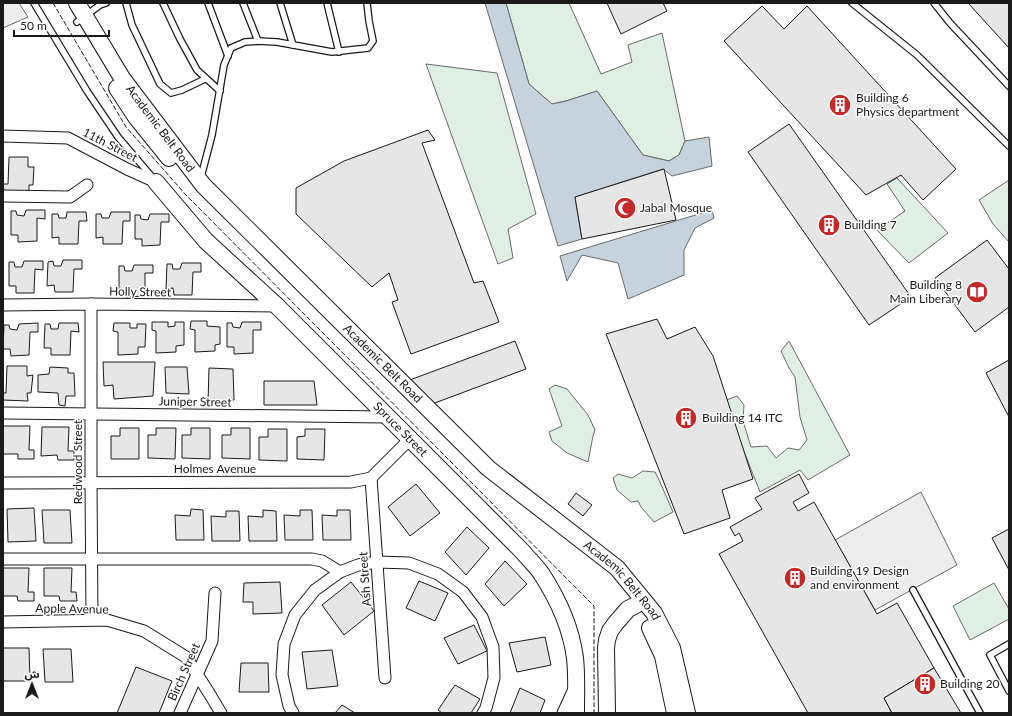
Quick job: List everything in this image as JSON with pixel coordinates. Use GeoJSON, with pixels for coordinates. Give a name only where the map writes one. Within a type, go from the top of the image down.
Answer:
{"type":"FeatureCollection","features":[{"type":"Feature","properties":{"kind":"street","name":"Academic Belt Road"},"geometry":{"type":"LineString","coordinates":[[66,3],[81,19],[122,78],[209,190],[488,468],[617,568],[654,612],[672,648],[687,713]]}},
{"type":"Feature","properties":{"kind":"street","name":"Academic Belt Road"},"geometry":{"type":"LineString","coordinates":[[77,3],[81,19],[110,76],[136,117],[199,194],[491,484],[617,581],[644,616],[663,656],[675,713]]}},
{"type":"Feature","properties":{"kind":"street","name":"11th Street"},"geometry":{"type":"LineString","coordinates":[[3,136],[68,138],[127,169],[156,182]]}},
{"type":"Feature","properties":{"kind":"street","name":"Spruce Street"},"geometry":{"type":"LineString","coordinates":[[156,182],[206,242],[277,306],[521,550],[540,572],[554,594],[564,616],[573,645],[575,659],[576,713]]}},
{"type":"Feature","properties":{"kind":"street"},"geometry":{"type":"LineString","coordinates":[[3,196],[70,196],[87,185]]}},
{"type":"Feature","properties":{"kind":"street","name":"Holly Street"},"geometry":{"type":"LineString","coordinates":[[3,305],[90,304],[277,306]]}},
{"type":"Feature","properties":{"kind":"street","name":"Redwood Street"},"geometry":{"type":"LineString","coordinates":[[90,304],[92,620]]}},
{"type":"Feature","properties":{"kind":"street","name":"Juniper Street"},"geometry":{"type":"LineString","coordinates":[[3,413],[388,417]]}},
{"type":"Feature","properties":{"kind":"street"},"geometry":{"type":"LineString","coordinates":[[371,478],[410,439]]}},
{"type":"Feature","properties":{"kind":"street","name":"Holmes Avenue"},"geometry":{"type":"LineString","coordinates":[[3,483],[350,482],[371,478]]}},
{"type":"Feature","properties":{"kind":"street","name":"Ash Street"},"geometry":{"type":"LineString","coordinates":[[371,478],[385,678]]}},
{"type":"Feature","properties":{"kind":"street"},"geometry":{"type":"LineString","coordinates":[[3,558],[312,559],[322,561],[340,572]]}},
{"type":"Feature","properties":{"kind":"street"},"geometry":{"type":"LineString","coordinates":[[293,713],[289,706],[282,675],[284,644],[295,615],[314,590],[340,572],[358,565],[377,562],[409,563],[438,574],[463,592],[482,617],[493,647],[494,678],[486,708],[483,713]]}},
{"type":"Feature","properties":{"kind":"street","name":"Birch Street"},"geometry":{"type":"LineString","coordinates":[[180,713],[212,641],[215,593]]}},
{"type":"Feature","properties":{"kind":"street"},"geometry":{"type":"LineString","coordinates":[[607,713],[607,640],[615,624],[628,609],[636,605]]}},
{"type":"Feature","properties":{"kind":"street","name":"Apple Avenue"},"geometry":{"type":"LineString","coordinates":[[3,622],[107,620],[144,631],[186,657],[221,713]]}},
{"type":"Feature","properties":{"kind":"street"},"geometry":{"type":"LineString","coordinates":[[563,713],[576,685]]}},
{"type":"Feature","properties":{"kind":"lane"},"geometry":{"type":"LineString","coordinates":[[34,3],[87,91],[118,137],[156,182]]}},
{"type":"Feature","properties":{"kind":"lane"},"geometry":{"type":"LineString","coordinates":[[81,19],[100,5],[106,3]]}},
{"type":"Feature","properties":{"kind":"lane"},"geometry":{"type":"LineString","coordinates":[[126,3],[132,24],[160,84],[171,94],[205,79]]}},
{"type":"Feature","properties":{"kind":"lane"},"geometry":{"type":"LineString","coordinates":[[163,3],[197,70],[205,79],[220,91]]}},
{"type":"Feature","properties":{"kind":"lane"},"geometry":{"type":"LineString","coordinates":[[208,3],[228,56]]}},
{"type":"Feature","properties":{"kind":"lane"},"geometry":{"type":"LineString","coordinates":[[243,3],[258,41]]}},
{"type":"Feature","properties":{"kind":"lane"},"geometry":{"type":"LineString","coordinates":[[280,3],[293,45]]}},
{"type":"Feature","properties":{"kind":"lane"},"geometry":{"type":"LineString","coordinates":[[327,3],[339,52]]}},
{"type":"Feature","properties":{"kind":"lane"},"geometry":{"type":"LineString","coordinates":[[200,180],[212,135],[224,65],[231,48],[245,42],[258,41],[277,42],[332,52],[368,48],[373,41],[367,3]]}},
{"type":"Feature","properties":{"kind":"lane"},"geometry":{"type":"LineString","coordinates":[[852,3],[917,55],[1009,146]]}},
{"type":"Feature","properties":{"kind":"lane"},"geometry":{"type":"LineString","coordinates":[[934,3],[950,23],[1009,86]]}},
{"type":"Feature","properties":{"kind":"lane"},"geometry":{"type":"LineString","coordinates":[[913,590],[980,713]]}},
{"type":"Feature","properties":{"kind":"lane"},"geometry":{"type":"LineString","coordinates":[[1009,644],[990,655],[1009,690]]}},
{"type":"Feature","properties":{"kind":"green space"},"geometry":{"type":"Polygon","coordinates":[[[506,3],[569,3],[601,74],[632,62],[628,45],[662,33],[685,141],[679,155],[669,161],[643,155],[597,91],[552,104],[529,84],[506,3]]]}},
{"type":"Feature","properties":{"kind":"green space"},"geometry":{"type":"Polygon","coordinates":[[[426,64],[497,73],[536,214],[508,229],[513,258],[498,264],[426,64]]]}},
{"type":"Feature","properties":{"kind":"green space"},"geometry":{"type":"Polygon","coordinates":[[[897,178],[948,233],[909,263],[877,230],[905,211],[887,184],[897,178]]]}},
{"type":"Feature","properties":{"kind":"green space"},"geometry":{"type":"Polygon","coordinates":[[[1009,180],[1009,242],[993,224],[979,200],[1009,180]]]}},
{"type":"Feature","properties":{"kind":"green space"},"geometry":{"type":"Polygon","coordinates":[[[789,341],[850,455],[808,480],[800,470],[760,492],[724,401],[737,396],[744,405],[743,421],[751,447],[767,446],[776,458],[788,448],[799,450],[807,440],[800,417],[795,377],[781,351],[789,341]]]}},
{"type":"Feature","properties":{"kind":"green space"},"geometry":{"type":"Polygon","coordinates":[[[555,385],[567,389],[588,415],[595,430],[588,462],[567,453],[552,441],[549,432],[562,426],[549,389],[555,385]]]}},
{"type":"Feature","properties":{"kind":"green space"},"geometry":{"type":"Polygon","coordinates":[[[643,471],[655,472],[673,512],[654,522],[641,507],[638,501],[631,502],[617,490],[613,478],[618,474],[632,478],[643,471]]]}},
{"type":"Feature","properties":{"kind":"green space"},"geometry":{"type":"Polygon","coordinates":[[[994,583],[1009,609],[1009,619],[970,640],[953,606],[994,583]]]}},
{"type":"Feature","properties":{"kind":"shaded area"},"geometry":{"type":"Polygon","coordinates":[[[3,3],[19,3],[28,17],[3,28],[3,3]]]}},
{"type":"Feature","properties":{"kind":"shaded area"},"geometry":{"type":"Polygon","coordinates":[[[485,3],[506,3],[529,84],[552,104],[597,91],[643,155],[669,161],[679,155],[685,141],[709,137],[712,166],[672,176],[663,169],[575,197],[582,239],[558,246],[485,3]]]}},
{"type":"Feature","properties":{"kind":"shaded area"},"geometry":{"type":"Polygon","coordinates":[[[712,210],[714,218],[695,228],[684,250],[684,275],[628,299],[618,263],[582,255],[567,281],[560,256],[712,210]]]}},
{"type":"Feature","properties":{"kind":"shaded area"},"geometry":{"type":"Polygon","coordinates":[[[921,492],[957,565],[875,610],[835,540],[921,492]]]}},
{"type":"Feature","properties":{"kind":"building"},"geometry":{"type":"Polygon","coordinates":[[[607,3],[663,3],[667,11],[621,34],[607,3]]]}},
{"type":"Feature","properties":{"kind":"building"},"geometry":{"type":"Polygon","coordinates":[[[968,3],[1009,3],[1009,48],[968,3]]]}},
{"type":"Feature","properties":{"kind":"building","name":"Building 6 Physics department"},"geometry":{"type":"Polygon","coordinates":[[[762,6],[784,29],[807,6],[956,169],[923,200],[901,175],[866,195],[724,41],[762,6]]]}},
{"type":"Feature","properties":{"kind":"building","name":"Building 7"},"geometry":{"type":"Polygon","coordinates":[[[789,124],[911,297],[869,325],[748,152],[789,124]]]}},
{"type":"Feature","properties":{"kind":"building"},"geometry":{"type":"Polygon","coordinates":[[[428,130],[435,140],[422,143],[474,283],[483,281],[499,322],[411,354],[392,302],[398,300],[389,273],[372,287],[296,214],[296,188],[344,161],[428,130]]]}},
{"type":"Feature","properties":{"kind":"building"},"geometry":{"type":"Polygon","coordinates":[[[9,157],[28,157],[28,167],[34,167],[33,185],[29,185],[29,193],[4,191],[3,184],[8,184],[9,157]]]}},
{"type":"Feature","properties":{"kind":"building","name":"Jabal Mosque"},"geometry":{"type":"Polygon","coordinates":[[[664,169],[676,220],[582,239],[575,197],[664,169]]]}},
{"type":"Feature","properties":{"kind":"building"},"geometry":{"type":"Polygon","coordinates":[[[26,210],[45,210],[45,219],[37,218],[37,241],[18,242],[18,235],[11,235],[11,211],[16,211],[17,215],[24,216],[26,210]]]}},
{"type":"Feature","properties":{"kind":"building"},"geometry":{"type":"Polygon","coordinates":[[[67,212],[86,212],[87,221],[79,221],[78,244],[59,244],[59,237],[52,238],[52,214],[58,214],[59,218],[66,218],[67,212]]]}},
{"type":"Feature","properties":{"kind":"building"},"geometry":{"type":"Polygon","coordinates":[[[111,212],[130,212],[130,221],[123,221],[122,244],[103,244],[103,237],[96,238],[96,214],[101,214],[102,218],[109,218],[111,212]]]}},
{"type":"Feature","properties":{"kind":"building"},"geometry":{"type":"Polygon","coordinates":[[[150,214],[169,214],[169,222],[161,222],[160,245],[142,246],[142,239],[135,239],[135,215],[140,215],[141,219],[148,220],[150,214]]]}},
{"type":"Feature","properties":{"kind":"building","name":"Building 8 Main Liberary"},"geometry":{"type":"Polygon","coordinates":[[[987,240],[1009,269],[1009,307],[975,332],[935,278],[987,240]]]}},
{"type":"Feature","properties":{"kind":"building"},"geometry":{"type":"Polygon","coordinates":[[[63,260],[82,260],[82,269],[74,269],[73,292],[55,292],[54,285],[47,286],[48,262],[53,261],[54,266],[61,266],[63,260]]]}},
{"type":"Feature","properties":{"kind":"building"},"geometry":{"type":"Polygon","coordinates":[[[24,261],[43,261],[43,270],[35,269],[34,293],[16,293],[16,286],[9,286],[9,262],[14,262],[15,267],[22,267],[24,261]]]}},
{"type":"Feature","properties":{"kind":"building"},"geometry":{"type":"Polygon","coordinates":[[[182,263],[201,263],[201,272],[193,272],[192,295],[174,295],[173,288],[166,289],[167,264],[172,264],[173,269],[180,269],[182,263]]]}},
{"type":"Feature","properties":{"kind":"building"},"geometry":{"type":"Polygon","coordinates":[[[134,265],[153,265],[153,273],[145,273],[145,296],[126,297],[126,290],[119,290],[119,266],[124,266],[125,271],[132,271],[134,265]]]}},
{"type":"Feature","properties":{"kind":"building","name":"Building 14 ITC"},"geometry":{"type":"Polygon","coordinates":[[[657,319],[667,339],[695,327],[713,356],[753,479],[722,490],[730,518],[684,534],[606,334],[657,319]]]}},
{"type":"Feature","properties":{"kind":"building"},"geometry":{"type":"Polygon","coordinates":[[[191,321],[207,321],[207,326],[220,327],[220,344],[215,345],[215,351],[195,352],[195,330],[190,329],[191,321]]]}},
{"type":"Feature","properties":{"kind":"building"},"geometry":{"type":"Polygon","coordinates":[[[152,322],[168,322],[168,327],[175,326],[175,322],[184,322],[184,345],[176,346],[176,352],[156,353],[156,331],[152,330],[152,322]]]}},
{"type":"Feature","properties":{"kind":"building"},"geometry":{"type":"Polygon","coordinates":[[[242,322],[261,322],[261,330],[253,330],[253,353],[234,354],[234,347],[227,347],[227,323],[232,323],[233,327],[240,328],[242,322]]]}},
{"type":"Feature","properties":{"kind":"building"},"geometry":{"type":"Polygon","coordinates":[[[38,323],[38,332],[30,332],[29,355],[11,356],[10,349],[3,349],[4,325],[9,325],[10,329],[17,330],[19,324],[38,323]]]}},
{"type":"Feature","properties":{"kind":"building"},"geometry":{"type":"Polygon","coordinates":[[[59,323],[78,323],[79,332],[71,331],[70,355],[51,355],[51,348],[44,348],[45,324],[50,324],[51,329],[58,329],[59,323]]]}},
{"type":"Feature","properties":{"kind":"building"},"geometry":{"type":"Polygon","coordinates":[[[114,323],[130,323],[130,328],[137,328],[137,324],[146,324],[145,347],[138,347],[138,354],[118,355],[118,332],[113,331],[114,323]]]}},
{"type":"Feature","properties":{"kind":"building"},"geometry":{"type":"Polygon","coordinates":[[[515,341],[526,369],[432,404],[407,381],[515,341]]]}},
{"type":"Feature","properties":{"kind":"building"},"geometry":{"type":"Polygon","coordinates":[[[1009,360],[1009,417],[986,373],[1009,360]]]}},
{"type":"Feature","properties":{"kind":"building"},"geometry":{"type":"Polygon","coordinates":[[[103,362],[155,362],[153,396],[114,399],[113,385],[104,386],[103,362]]]}},
{"type":"Feature","properties":{"kind":"building"},"geometry":{"type":"Polygon","coordinates":[[[7,366],[27,366],[27,376],[33,375],[31,393],[27,393],[28,401],[3,400],[3,393],[6,393],[7,366]]]}},
{"type":"Feature","properties":{"kind":"building"},"geometry":{"type":"Polygon","coordinates":[[[50,367],[68,368],[68,373],[74,373],[75,396],[66,396],[65,406],[59,405],[58,393],[38,392],[38,375],[49,374],[50,367]]]}},
{"type":"Feature","properties":{"kind":"building"},"geometry":{"type":"Polygon","coordinates":[[[165,367],[187,367],[189,394],[166,393],[165,367]]]}},
{"type":"Feature","properties":{"kind":"building"},"geometry":{"type":"Polygon","coordinates":[[[209,368],[233,369],[234,400],[208,403],[209,368]]]}},
{"type":"Feature","properties":{"kind":"building"},"geometry":{"type":"Polygon","coordinates":[[[264,381],[314,381],[317,405],[264,405],[264,381]]]}},
{"type":"Feature","properties":{"kind":"building"},"geometry":{"type":"Polygon","coordinates":[[[3,426],[30,426],[29,450],[34,450],[34,459],[18,459],[18,454],[3,454],[3,426]]]}},
{"type":"Feature","properties":{"kind":"building"},"geometry":{"type":"Polygon","coordinates":[[[42,427],[69,427],[68,451],[74,451],[74,460],[58,460],[57,455],[41,456],[42,427]]]}},
{"type":"Feature","properties":{"kind":"building"},"geometry":{"type":"Polygon","coordinates":[[[120,428],[139,428],[139,459],[111,459],[111,436],[120,436],[120,428]]]}},
{"type":"Feature","properties":{"kind":"building"},"geometry":{"type":"Polygon","coordinates":[[[156,428],[176,428],[175,459],[148,458],[148,435],[156,435],[156,428]]]}},
{"type":"Feature","properties":{"kind":"building"},"geometry":{"type":"Polygon","coordinates":[[[191,428],[210,428],[210,459],[182,458],[182,435],[191,435],[191,428]]]}},
{"type":"Feature","properties":{"kind":"building"},"geometry":{"type":"Polygon","coordinates":[[[231,428],[250,428],[250,459],[222,458],[222,435],[231,435],[231,428]]]}},
{"type":"Feature","properties":{"kind":"building"},"geometry":{"type":"Polygon","coordinates":[[[268,429],[287,429],[287,461],[259,460],[259,437],[268,437],[268,429]]]}},
{"type":"Feature","properties":{"kind":"building"},"geometry":{"type":"Polygon","coordinates":[[[305,429],[325,429],[324,460],[297,459],[297,437],[305,436],[305,429]]]}},
{"type":"Feature","properties":{"kind":"building","name":"Building 19 Design and environment"},"geometry":{"type":"Polygon","coordinates":[[[799,474],[809,493],[793,502],[798,511],[814,502],[877,614],[897,603],[934,668],[884,698],[892,713],[808,713],[719,554],[743,541],[739,533],[735,536],[730,527],[762,509],[755,498],[799,474]]]}},
{"type":"Feature","properties":{"kind":"building"},"geometry":{"type":"Polygon","coordinates":[[[416,484],[440,513],[410,536],[388,507],[416,484]]]}},
{"type":"Feature","properties":{"kind":"building"},"geometry":{"type":"Polygon","coordinates":[[[576,493],[592,505],[583,516],[568,504],[576,493]]]}},
{"type":"Feature","properties":{"kind":"building"},"geometry":{"type":"Polygon","coordinates":[[[34,508],[36,541],[8,542],[7,509],[34,508]]]}},
{"type":"Feature","properties":{"kind":"building"},"geometry":{"type":"Polygon","coordinates":[[[191,509],[203,510],[204,540],[176,540],[175,515],[190,516],[191,509]]]}},
{"type":"Feature","properties":{"kind":"building"},"geometry":{"type":"Polygon","coordinates":[[[42,510],[70,510],[72,543],[44,543],[42,510]]]}},
{"type":"Feature","properties":{"kind":"building"},"geometry":{"type":"Polygon","coordinates":[[[263,510],[276,511],[277,541],[249,541],[248,516],[263,517],[263,510]]]}},
{"type":"Feature","properties":{"kind":"building"},"geometry":{"type":"Polygon","coordinates":[[[300,510],[312,510],[313,540],[285,540],[284,515],[300,516],[300,510]]]}},
{"type":"Feature","properties":{"kind":"building"},"geometry":{"type":"Polygon","coordinates":[[[337,510],[350,510],[351,540],[323,540],[322,515],[337,516],[337,510]]]}},
{"type":"Feature","properties":{"kind":"building"},"geometry":{"type":"Polygon","coordinates":[[[226,511],[239,511],[240,541],[212,541],[211,516],[226,517],[226,511]]]}},
{"type":"Feature","properties":{"kind":"building"},"geometry":{"type":"Polygon","coordinates":[[[467,527],[489,548],[466,575],[445,552],[467,527]]]}},
{"type":"Feature","properties":{"kind":"building"},"geometry":{"type":"Polygon","coordinates":[[[1009,529],[1009,570],[992,538],[1009,529]]]}},
{"type":"Feature","properties":{"kind":"building"},"geometry":{"type":"Polygon","coordinates":[[[505,561],[527,584],[504,606],[485,584],[505,561]]]}},
{"type":"Feature","properties":{"kind":"building"},"geometry":{"type":"Polygon","coordinates":[[[3,568],[29,568],[28,592],[34,592],[34,601],[18,601],[17,596],[3,596],[3,568]]]}},
{"type":"Feature","properties":{"kind":"building"},"geometry":{"type":"Polygon","coordinates":[[[44,568],[72,568],[71,592],[76,592],[77,601],[60,601],[59,596],[44,596],[44,568]]]}},
{"type":"Feature","properties":{"kind":"building"},"geometry":{"type":"Polygon","coordinates":[[[419,581],[448,593],[435,621],[406,608],[419,581]]]}},
{"type":"Feature","properties":{"kind":"building"},"geometry":{"type":"Polygon","coordinates":[[[280,582],[282,613],[253,614],[253,602],[243,602],[244,583],[280,582]]]}},
{"type":"Feature","properties":{"kind":"building"},"geometry":{"type":"Polygon","coordinates":[[[351,582],[374,611],[344,635],[322,605],[351,582]]]}},
{"type":"Feature","properties":{"kind":"building"},"geometry":{"type":"Polygon","coordinates":[[[474,625],[487,651],[458,664],[444,638],[474,625]]]}},
{"type":"Feature","properties":{"kind":"building"},"geometry":{"type":"Polygon","coordinates":[[[545,637],[551,665],[517,672],[509,643],[545,637]]]}},
{"type":"Feature","properties":{"kind":"building"},"geometry":{"type":"Polygon","coordinates":[[[3,648],[29,648],[30,681],[3,681],[3,648]]]}},
{"type":"Feature","properties":{"kind":"building"},"geometry":{"type":"Polygon","coordinates":[[[43,649],[71,649],[73,682],[45,682],[43,649]]]}},
{"type":"Feature","properties":{"kind":"building"},"geometry":{"type":"Polygon","coordinates":[[[332,650],[338,686],[307,689],[302,652],[332,650]]]}},
{"type":"Feature","properties":{"kind":"building"},"geometry":{"type":"Polygon","coordinates":[[[241,663],[268,663],[269,692],[239,692],[241,663]]]}},
{"type":"Feature","properties":{"kind":"building"},"geometry":{"type":"Polygon","coordinates":[[[136,667],[172,681],[159,713],[117,713],[136,667]]]}},
{"type":"Feature","properties":{"kind":"building","name":"Building 20"},"geometry":{"type":"Polygon","coordinates":[[[934,668],[961,713],[892,713],[884,698],[934,668]]]}},
{"type":"Feature","properties":{"kind":"building"},"geometry":{"type":"Polygon","coordinates":[[[455,685],[480,699],[471,713],[442,713],[438,710],[455,685]]]}},
{"type":"Feature","properties":{"kind":"building"},"geometry":{"type":"Polygon","coordinates":[[[520,688],[545,700],[540,713],[510,713],[520,688]]]}},
{"type":"Feature","properties":{"kind":"building"},"geometry":{"type":"Polygon","coordinates":[[[342,705],[355,713],[335,713],[342,705]]]}},
{"type":"Feature","properties":{"kind":"fence"},"geometry":{"type":"LineString","coordinates":[[53,3],[126,127],[186,195],[594,606],[594,713]]}},
{"type":"Feature","properties":{"kind":"place","name":"Building 6 Physics department"},"geometry":{"type":"Point","coordinates":[840,105]}},
{"type":"Feature","properties":{"kind":"place","name":"Jabal Mosque"},"geometry":{"type":"Point","coordinates":[625,208]}},
{"type":"Feature","properties":{"kind":"place","name":"Building 7"},"geometry":{"type":"Point","coordinates":[829,225]}},
{"type":"Feature","properties":{"kind":"place","name":"Building 8 Main Liberary"},"geometry":{"type":"Point","coordinates":[977,292]}},
{"type":"Feature","properties":{"kind":"place","name":"Building 14 ITC"},"geometry":{"type":"Point","coordinates":[686,418]}},
{"type":"Feature","properties":{"kind":"place","name":"Building 19 Design and environment"},"geometry":{"type":"Point","coordinates":[795,578]}},
{"type":"Feature","properties":{"kind":"place","name":"Building 20"},"geometry":{"type":"Point","coordinates":[925,684]}}]}
